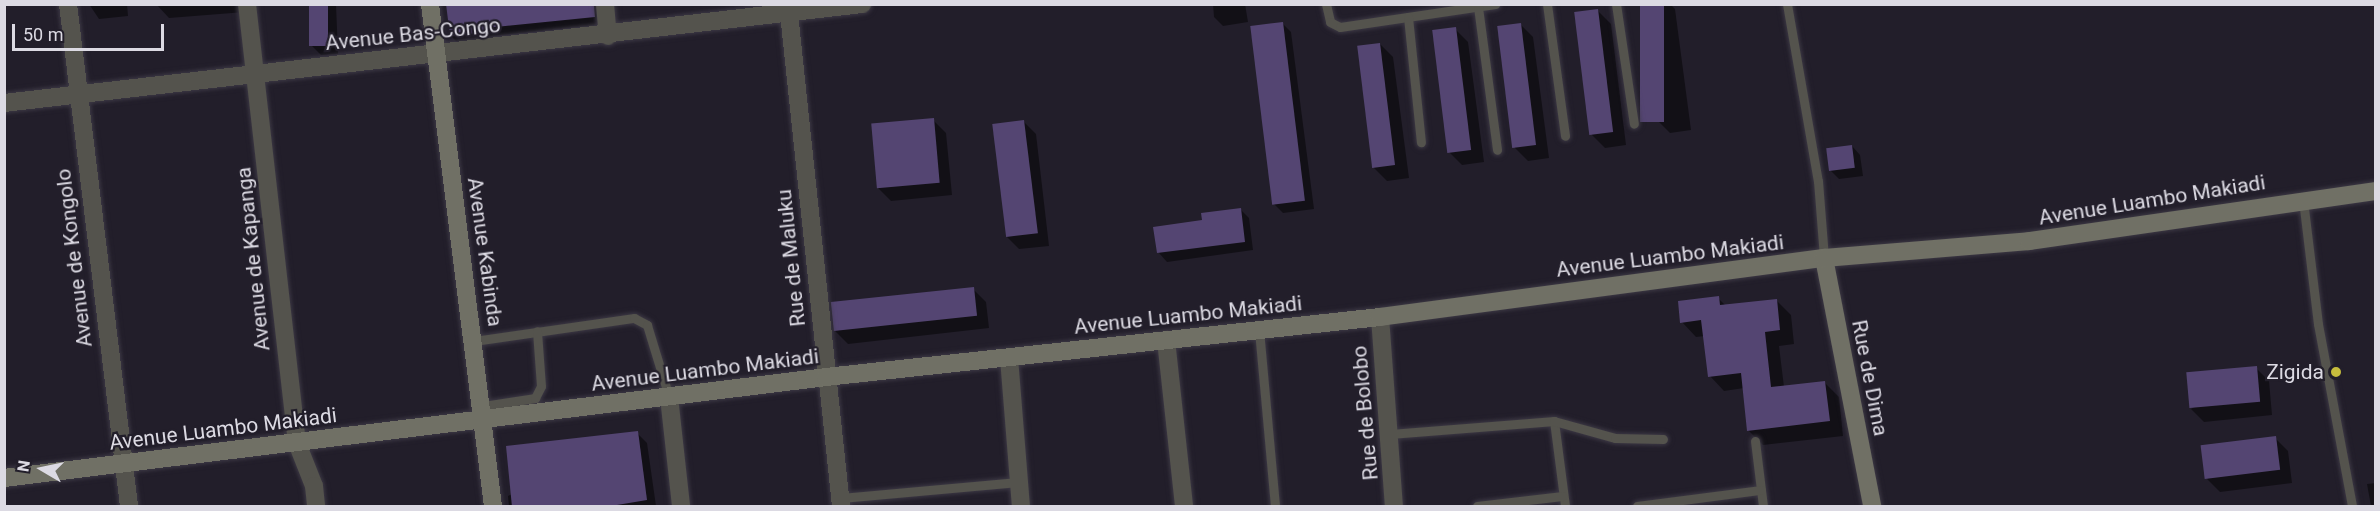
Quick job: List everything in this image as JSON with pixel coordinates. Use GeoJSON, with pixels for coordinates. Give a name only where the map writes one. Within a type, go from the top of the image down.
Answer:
{"type":"FeatureCollection","features":[{"type":"Feature","properties":{"kind":"main road","name":"Avenue Kabinda"},"geometry":{"type":"LineString","coordinates":[[430,4],[493,507]]}},
{"type":"Feature","properties":{"kind":"main road","name":"Avenue Luambo Makiadi"},"geometry":{"type":"LineString","coordinates":[[4,478],[297,443],[483,414],[669,397],[826,377],[1380,316],[1824,258],[2030,241],[2376,191]]}},
{"type":"Feature","properties":{"kind":"main road","name":"Rue de Dima"},"geometry":{"type":"LineString","coordinates":[[1824,258],[1872,507]]}},
{"type":"Feature","properties":{"kind":"street","name":"Avenue de Kongolo"},"geometry":{"type":"LineString","coordinates":[[68,4],[121,463],[129,507]]}},
{"type":"Feature","properties":{"kind":"street","name":"Avenue de Kapanga"},"geometry":{"type":"LineString","coordinates":[[247,4],[297,443],[314,486],[316,507]]}},
{"type":"Feature","properties":{"kind":"street"},"geometry":{"type":"LineString","coordinates":[[605,4],[608,36]]}},
{"type":"Feature","properties":{"kind":"street","name":"Avenue Bas-Congo"},"geometry":{"type":"LineString","coordinates":[[4,103],[255,72],[608,36],[788,9],[862,4]]}},
{"type":"Feature","properties":{"kind":"street","name":"Rue de Maluku"},"geometry":{"type":"LineString","coordinates":[[788,9],[841,502]]}},
{"type":"Feature","properties":{"kind":"street","name":"Rue de Bolobo"},"geometry":{"type":"LineString","coordinates":[[1380,316],[1394,507]]}},
{"type":"Feature","properties":{"kind":"street"},"geometry":{"type":"LineString","coordinates":[[1166,340],[1184,507]]}},
{"type":"Feature","properties":{"kind":"street"},"geometry":{"type":"LineString","coordinates":[[1009,358],[1021,507]]}},
{"type":"Feature","properties":{"kind":"street"},"geometry":{"type":"LineString","coordinates":[[669,397],[681,507]]}},
{"type":"Feature","properties":{"kind":"lane"},"geometry":{"type":"LineString","coordinates":[[1326,4],[1330,22],[1340,27],[1495,4]]}},
{"type":"Feature","properties":{"kind":"lane"},"geometry":{"type":"LineString","coordinates":[[1546,4],[1566,136]]}},
{"type":"Feature","properties":{"kind":"lane"},"geometry":{"type":"LineString","coordinates":[[1616,4],[1634,124]]}},
{"type":"Feature","properties":{"kind":"lane"},"geometry":{"type":"LineString","coordinates":[[1787,4],[1818,181],[1824,258]]}},
{"type":"Feature","properties":{"kind":"lane"},"geometry":{"type":"LineString","coordinates":[[1478,7],[1497,150]]}},
{"type":"Feature","properties":{"kind":"lane"},"geometry":{"type":"LineString","coordinates":[[1408,17],[1421,142]]}},
{"type":"Feature","properties":{"kind":"lane"},"geometry":{"type":"LineString","coordinates":[[2303,200],[2318,324],[2352,507]]}},
{"type":"Feature","properties":{"kind":"lane"},"geometry":{"type":"LineString","coordinates":[[474,341],[634,318],[647,325],[669,397]]}},
{"type":"Feature","properties":{"kind":"lane"},"geometry":{"type":"LineString","coordinates":[[1259,330],[1275,507]]}},
{"type":"Feature","properties":{"kind":"lane"},"geometry":{"type":"LineString","coordinates":[[483,414],[535,398],[541,386],[537,331]]}},
{"type":"Feature","properties":{"kind":"lane"},"geometry":{"type":"LineString","coordinates":[[1554,421],[1565,507]]}},
{"type":"Feature","properties":{"kind":"lane"},"geometry":{"type":"LineString","coordinates":[[1390,434],[1554,421],[1615,438],[1664,439]]}},
{"type":"Feature","properties":{"kind":"lane"},"geometry":{"type":"LineString","coordinates":[[1755,441],[1763,507]]}},
{"type":"Feature","properties":{"kind":"lane"},"geometry":{"type":"LineString","coordinates":[[841,502],[1019,482]]}},
{"type":"Feature","properties":{"kind":"lane"},"geometry":{"type":"LineString","coordinates":[[1637,507],[1761,490]]}},
{"type":"Feature","properties":{"kind":"lane"},"geometry":{"type":"LineString","coordinates":[[1477,507],[1562,496]]}},
{"type":"Feature","properties":{"kind":"building"},"geometry":{"type":"Polygon","coordinates":[[[309,4],[328,4],[328,46],[309,46],[309,4]]]}},
{"type":"Feature","properties":{"kind":"building"},"geometry":{"type":"Polygon","coordinates":[[[446,4],[594,4],[595,17],[486,28],[486,32],[450,36],[446,4]]]}},
{"type":"Feature","properties":{"kind":"building"},"geometry":{"type":"Polygon","coordinates":[[[1640,4],[1664,4],[1664,122],[1640,122],[1640,4]]]}},
{"type":"Feature","properties":{"kind":"building"},"geometry":{"type":"Polygon","coordinates":[[[1598,9],[1613,132],[1589,135],[1574,12],[1598,9]]]}},
{"type":"Feature","properties":{"kind":"building"},"geometry":{"type":"Polygon","coordinates":[[[1283,22],[1305,201],[1272,205],[1250,26],[1283,22]]]}},
{"type":"Feature","properties":{"kind":"building"},"geometry":{"type":"Polygon","coordinates":[[[1521,23],[1536,145],[1512,148],[1497,26],[1521,23]]]}},
{"type":"Feature","properties":{"kind":"building"},"geometry":{"type":"Polygon","coordinates":[[[1456,27],[1471,150],[1447,153],[1432,30],[1456,27]]]}},
{"type":"Feature","properties":{"kind":"building"},"geometry":{"type":"Polygon","coordinates":[[[1380,43],[1395,165],[1372,168],[1357,46],[1380,43]]]}},
{"type":"Feature","properties":{"kind":"building"},"geometry":{"type":"Polygon","coordinates":[[[934,118],[940,183],[877,188],[871,123],[934,118]]]}},
{"type":"Feature","properties":{"kind":"building"},"geometry":{"type":"Polygon","coordinates":[[[1024,120],[1038,233],[1006,237],[992,124],[1024,120]]]}},
{"type":"Feature","properties":{"kind":"building"},"geometry":{"type":"Polygon","coordinates":[[[1852,145],[1855,168],[1829,171],[1826,148],[1852,145]]]}},
{"type":"Feature","properties":{"kind":"building"},"geometry":{"type":"Polygon","coordinates":[[[1241,208],[1245,242],[1157,253],[1153,227],[1202,220],[1201,213],[1241,208]]]}},
{"type":"Feature","properties":{"kind":"building"},"geometry":{"type":"Polygon","coordinates":[[[974,287],[977,316],[834,331],[831,302],[974,287]]]}},
{"type":"Feature","properties":{"kind":"building"},"geometry":{"type":"Polygon","coordinates":[[[1719,296],[1720,305],[1777,299],[1780,330],[1765,332],[1771,387],[1825,381],[1830,421],[1747,431],[1741,373],[1708,377],[1701,320],[1680,323],[1678,301],[1719,296]]]}},
{"type":"Feature","properties":{"kind":"building"},"geometry":{"type":"Polygon","coordinates":[[[2257,366],[2260,402],[2189,408],[2186,372],[2257,366]]]}},
{"type":"Feature","properties":{"kind":"building"},"geometry":{"type":"Polygon","coordinates":[[[638,431],[647,500],[605,507],[512,507],[506,446],[638,431]]]}},
{"type":"Feature","properties":{"kind":"building"},"geometry":{"type":"Polygon","coordinates":[[[2276,436],[2280,470],[2205,479],[2201,445],[2276,436]]]}},
{"type":"Feature","properties":{"kind":"place","name":"Zigida"},"geometry":{"type":"Point","coordinates":[2336,372]}}]}
